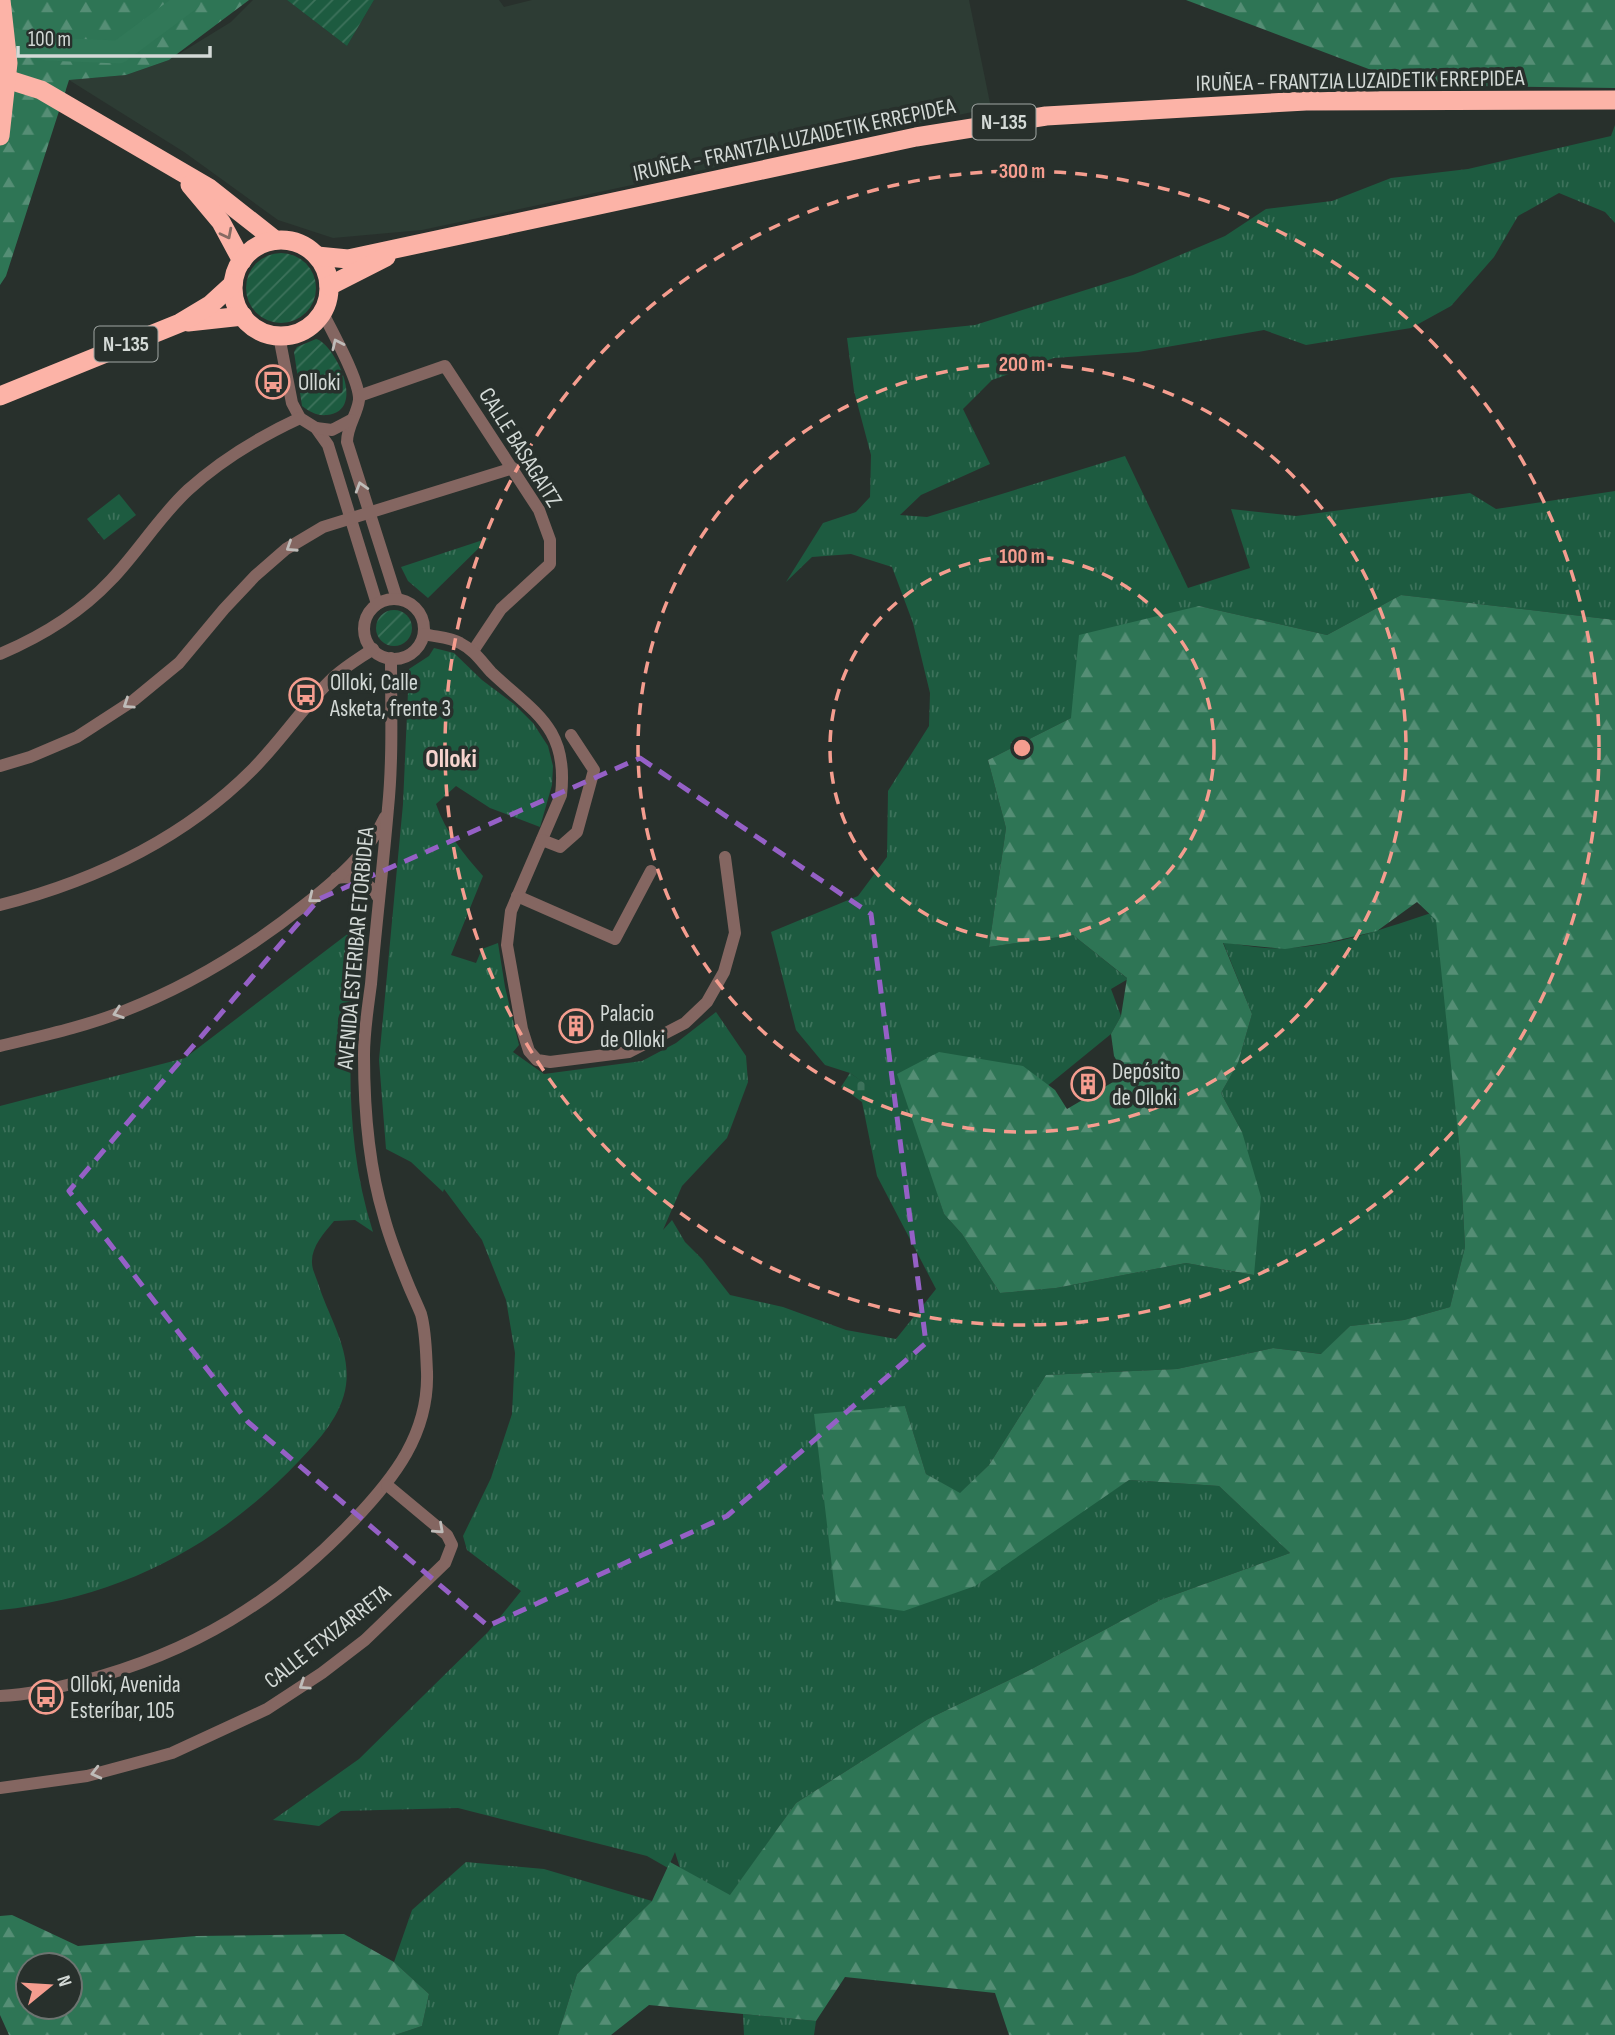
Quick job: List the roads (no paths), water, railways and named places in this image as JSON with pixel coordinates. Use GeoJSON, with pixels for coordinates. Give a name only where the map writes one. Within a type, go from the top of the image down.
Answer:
{"type":"FeatureCollection","features":[{"type":"Feature","properties":{"kind":"highway"},"geometry":{"type":"LineString","coordinates":[[0,132],[8,63],[1,0]]}},
{"type":"Feature","properties":{"kind":"highway"},"geometry":{"type":"LineString","coordinates":[[0,77],[41,90],[209,188],[275,240]]}},
{"type":"Feature","properties":{"kind":"highway","name":"IRUÑEA - FRANTZIA LUZAIDETIK ERREPIDEA"},"geometry":{"type":"LineString","coordinates":[[406,247],[916,137],[1046,116],[1306,101],[1615,100]]}},
{"type":"Feature","properties":{"kind":"highway"},"geometry":{"type":"LineString","coordinates":[[178,171],[221,222],[242,261],[251,251],[275,240]]}},
{"type":"Feature","properties":{"kind":"highway","name":"N-135"},"geometry":{"type":"LineString","coordinates":[[275,240],[298,243],[317,256],[348,259],[406,247]]}},
{"type":"Feature","properties":{"kind":"highway","name":"N-135"},"geometry":{"type":"LineString","coordinates":[[330,286],[406,247]]}},
{"type":"Feature","properties":{"kind":"highway"},"geometry":{"type":"LineString","coordinates":[[233,284],[237,307],[243,317],[259,330],[279,336],[304,331],[323,313],[328,300],[330,286],[326,270],[317,256]]}},
{"type":"Feature","properties":{"kind":"highway","name":"N-135"},"geometry":{"type":"LineString","coordinates":[[0,396],[180,323],[209,306],[233,284],[242,261]]}},
{"type":"Feature","properties":{"kind":"highway","name":"N-135"},"geometry":{"type":"LineString","coordinates":[[180,323],[243,317]]}},
{"type":"Feature","properties":{"kind":"highway"},"geometry":{"type":"LineString","coordinates":[[0,383],[5,384],[72,366]]}},
{"type":"Feature","properties":{"kind":"street"},"geometry":{"type":"LineString","coordinates":[[323,313],[354,379],[359,396],[347,442],[397,599]]}},
{"type":"Feature","properties":{"kind":"street"},"geometry":{"type":"LineString","coordinates":[[279,336],[292,403],[300,418],[316,428],[328,445],[377,604]]}},
{"type":"Feature","properties":{"kind":"street","name":"CALLE BASAGAITZ"},"geometry":{"type":"LineString","coordinates":[[359,396],[445,366],[513,468],[543,520],[550,540],[550,564],[501,609],[473,651]]}},
{"type":"Feature","properties":{"kind":"street"},"geometry":{"type":"LineString","coordinates":[[0,654],[41,634],[110,581],[170,509],[209,471],[261,436],[300,418]]}},
{"type":"Feature","properties":{"kind":"street"},"geometry":{"type":"LineString","coordinates":[[316,428],[332,430],[351,420]]}},
{"type":"Feature","properties":{"kind":"street"},"geometry":{"type":"LineString","coordinates":[[0,766],[30,757],[77,737],[134,700],[179,663],[255,576],[286,549],[323,527],[513,468]]}},
{"type":"Feature","properties":{"kind":"street"},"geometry":{"type":"LineString","coordinates":[[397,599],[406,601],[421,615],[424,634],[415,650],[408,655],[391,658],[381,655],[367,641],[366,621],[377,604],[397,599]]}},
{"type":"Feature","properties":{"kind":"street"},"geometry":{"type":"LineString","coordinates":[[424,634],[457,641],[473,651],[491,671],[537,711],[549,727],[561,756],[561,795],[511,911],[507,945],[529,1051],[537,1059],[550,1062],[629,1052],[685,1023],[706,1002],[724,972],[735,933],[725,857]]}},
{"type":"Feature","properties":{"kind":"street"},"geometry":{"type":"LineString","coordinates":[[0,905],[99,873],[180,828],[219,800],[251,771],[333,678],[373,649]]}},
{"type":"Feature","properties":{"kind":"street","name":"AVENIDA ESTERIBAR ETORBIDEA"},"geometry":{"type":"LineString","coordinates":[[0,1696],[64,1686],[112,1674],[153,1659],[237,1618],[286,1584],[321,1555],[387,1485],[410,1451],[421,1417],[427,1378],[425,1339],[421,1314],[395,1252],[383,1213],[366,1127],[364,1052],[388,810],[391,658]]}},
{"type":"Feature","properties":{"kind":"street"},"geometry":{"type":"LineString","coordinates":[[542,840],[561,847],[577,832],[594,770],[571,735]]}},
{"type":"Feature","properties":{"kind":"street"},"geometry":{"type":"LineString","coordinates":[[0,1046],[122,1012],[224,963],[281,925],[336,878],[361,854],[388,810]]}},
{"type":"Feature","properties":{"kind":"street"},"geometry":{"type":"LineString","coordinates":[[517,897],[615,939],[652,870]]}},
{"type":"Feature","properties":{"kind":"street"},"geometry":{"type":"LineString","coordinates":[[336,878],[346,876],[364,881],[373,888],[379,899]]}},
{"type":"Feature","properties":{"kind":"street","name":"CALLE ETXIZARRETA"},"geometry":{"type":"LineString","coordinates":[[0,1788],[87,1776],[172,1753],[267,1709],[365,1640],[445,1563],[452,1545],[447,1535],[387,1485]]}},
{"type":"Feature","properties":{"kind":"waterway"},"geometry":{"type":"LineString","coordinates":[[0,35],[46,49],[119,52],[189,0]]}},
{"type":"Feature","properties":{"kind":"place","name":"Olloki"},"geometry":{"type":"Point","coordinates":[273,382]}},
{"type":"Feature","properties":{"kind":"place","name":"Olloki, Calle Asketa, frente 3"},"geometry":{"type":"Point","coordinates":[306,695]}},
{"type":"Feature","properties":{"kind":"place","name":"Palacio de Olloki"},"geometry":{"type":"Point","coordinates":[576,1026]}},
{"type":"Feature","properties":{"kind":"place","name":"Depósito de Olloki"},"geometry":{"type":"Point","coordinates":[1088,1084]}},
{"type":"Feature","properties":{"kind":"place","name":"Olloki, Avenida Esteríbar, 105"},"geometry":{"type":"Point","coordinates":[46,1697]}},
{"type":"Feature","properties":{"kind":"district","name":"Olloki"},"geometry":{"type":"Point","coordinates":[451,758]}}]}
